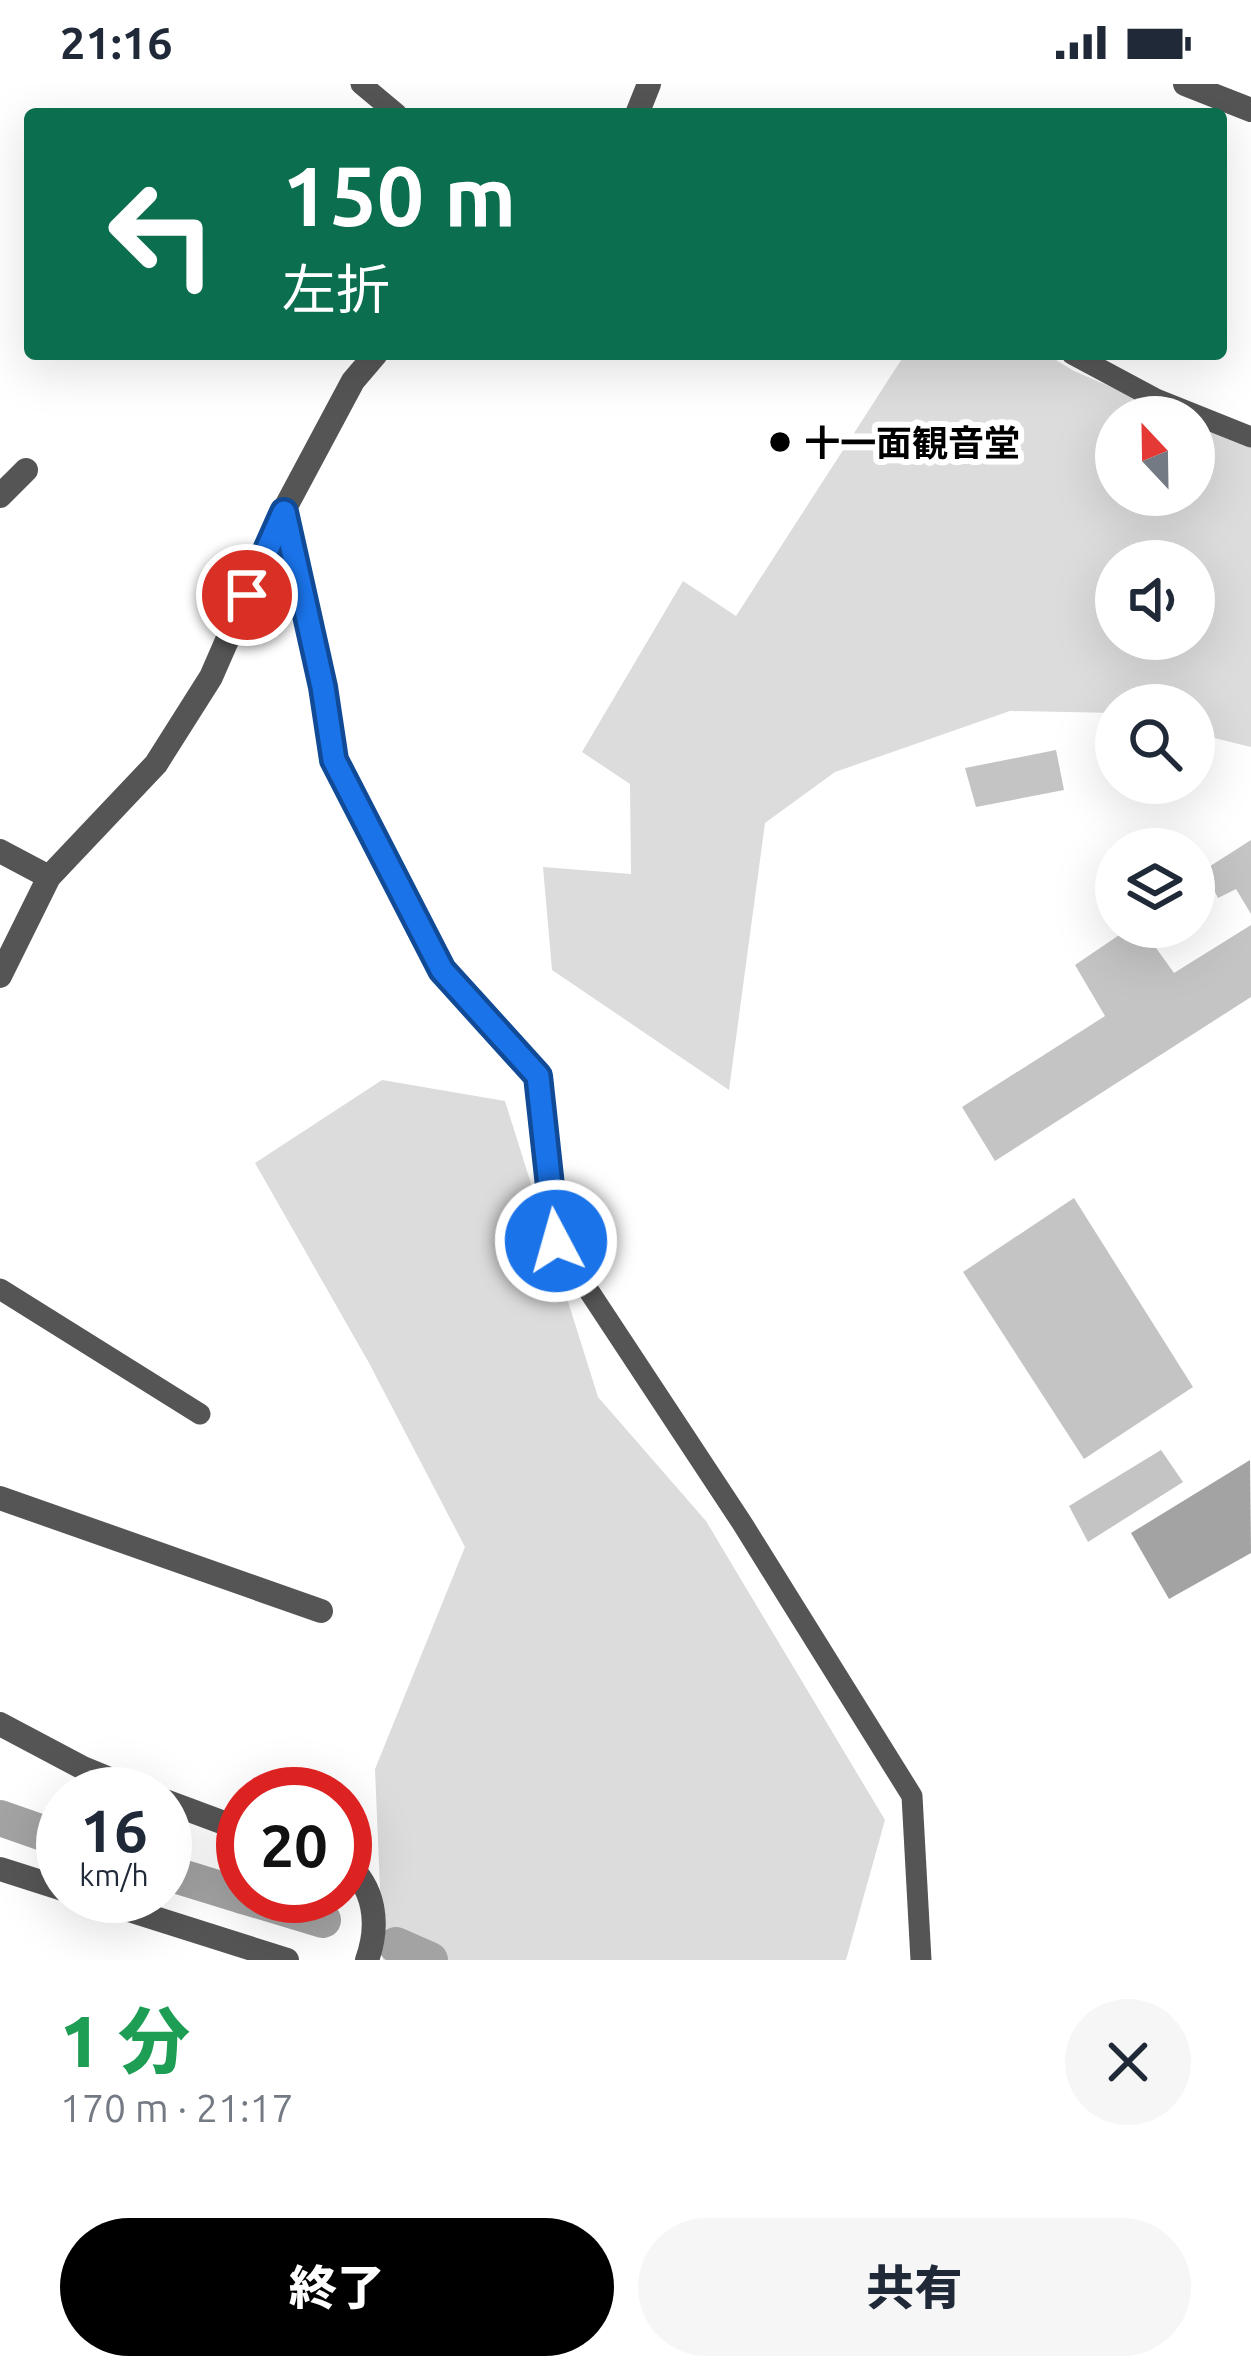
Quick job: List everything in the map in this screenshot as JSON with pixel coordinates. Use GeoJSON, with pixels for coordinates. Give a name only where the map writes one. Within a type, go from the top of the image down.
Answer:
{"type":"FeatureCollection","features":[{"type":"Feature","properties":{"kind":"street"},"geometry":{"type":"LineString","coordinates":[[1185,84],[1251,110]]}},
{"type":"Feature","properties":{"kind":"street"},"geometry":{"type":"LineString","coordinates":[[0,976],[49,877],[156,764],[211,677],[284,512],[353,381],[371,360]]}},
{"type":"Feature","properties":{"kind":"street"},"geometry":{"type":"LineString","coordinates":[[0,496],[26,470]]}},
{"type":"Feature","properties":{"kind":"street"},"geometry":{"type":"LineString","coordinates":[[0,851],[49,877]]}},
{"type":"Feature","properties":{"kind":"street"},"geometry":{"type":"LineString","coordinates":[[0,1498],[321,1611]]}},
{"type":"Feature","properties":{"kind":"street"},"geometry":{"type":"LineString","coordinates":[[0,1724],[81,1767]]}},
{"type":"Feature","properties":{"kind":"street"},"geometry":{"type":"LineString","coordinates":[[0,1869],[36,1880]]}},
{"type":"Feature","properties":{"kind":"street"},"geometry":{"type":"LineString","coordinates":[[368,1960],[375,1919],[372,1905]]}},
{"type":"Feature","properties":{"kind":"street"},"geometry":{"type":"LineString","coordinates":[[170,1923],[287,1960]]}},
{"type":"Feature","properties":{"kind":"lane"},"geometry":{"type":"LineString","coordinates":[[361,84],[390,108]]}},
{"type":"Feature","properties":{"kind":"lane"},"geometry":{"type":"LineString","coordinates":[[1083,360],[1156,399],[1251,437]]}},
{"type":"Feature","properties":{"kind":"lane"},"geometry":{"type":"LineString","coordinates":[[284,512],[323,687],[334,760],[442,970],[538,1076],[556,1241],[742,1523],[912,1796],[921,1960]]}},
{"type":"Feature","properties":{"kind":"lane"},"geometry":{"type":"LineString","coordinates":[[0,1288],[200,1414]]}},
{"type":"Feature","properties":{"kind":"shaded area"},"geometry":{"type":"Polygon","coordinates":[[[901,360],[1056,360],[1132,396],[1095,396],[1095,516],[1215,516],[1215,431],[1251,447],[1251,747],[1215,738],[1215,684],[1095,684],[1095,713],[1010,711],[835,772],[765,823],[729,1090],[552,970],[543,867],[631,874],[630,784],[582,752],[683,581],[736,616],[901,360]]]}},
{"type":"Feature","properties":{"kind":"shaded area"},"geometry":{"type":"Polygon","coordinates":[[[382,1080],[505,1101],[598,1397],[706,1521],[885,1820],[846,1960],[383,1960],[375,1769],[465,1547],[369,1363],[255,1163],[382,1080]]]}},
{"type":"Feature","properties":{"kind":"shaded area"},"geometry":{"type":"Polygon","coordinates":[[[1250,1460],[1251,1553],[1169,1599],[1131,1533],[1250,1460]]]}},
{"type":"Feature","properties":{"kind":"building"},"geometry":{"type":"Polygon","coordinates":[[[1056,750],[1064,790],[976,807],[965,768],[1056,750]]]}},
{"type":"Feature","properties":{"kind":"building"},"geometry":{"type":"Polygon","coordinates":[[[1251,840],[1251,914],[1236,889],[1218,898],[1215,863],[1251,840]]]}},
{"type":"Feature","properties":{"kind":"building"},"geometry":{"type":"Polygon","coordinates":[[[1251,925],[1251,997],[995,1161],[962,1107],[1105,1016],[1075,965],[1100,948],[1156,948],[1174,973],[1251,925]]]}},
{"type":"Feature","properties":{"kind":"building"},"geometry":{"type":"Polygon","coordinates":[[[1074,1198],[1193,1387],[1084,1459],[963,1272],[1074,1198]]]}},
{"type":"Feature","properties":{"kind":"building"},"geometry":{"type":"Polygon","coordinates":[[[1161,1450],[1183,1482],[1088,1542],[1069,1506],[1161,1450]]]}},
{"type":"Feature","properties":{"kind":"waterway"},"geometry":{"type":"LineString","coordinates":[[0,1818],[36,1831]]}},
{"type":"Feature","properties":{"kind":"waterway"},"geometry":{"type":"LineString","coordinates":[[192,1880],[216,1888]]}},
{"type":"Feature","properties":{"kind":"waterway"},"geometry":{"type":"LineString","coordinates":[[396,1945],[430,1960]]}},
{"type":"Feature","properties":{"kind":"place","name":"十一面観音堂"},"geometry":{"type":"Point","coordinates":[780,442]}},
{"type":"Feature","properties":{"kind":"route"},"geometry":{"type":"LineString","coordinates":[[247,595],[284,512],[323,687],[334,760],[442,970],[538,1076],[556,1241]]}}]}
